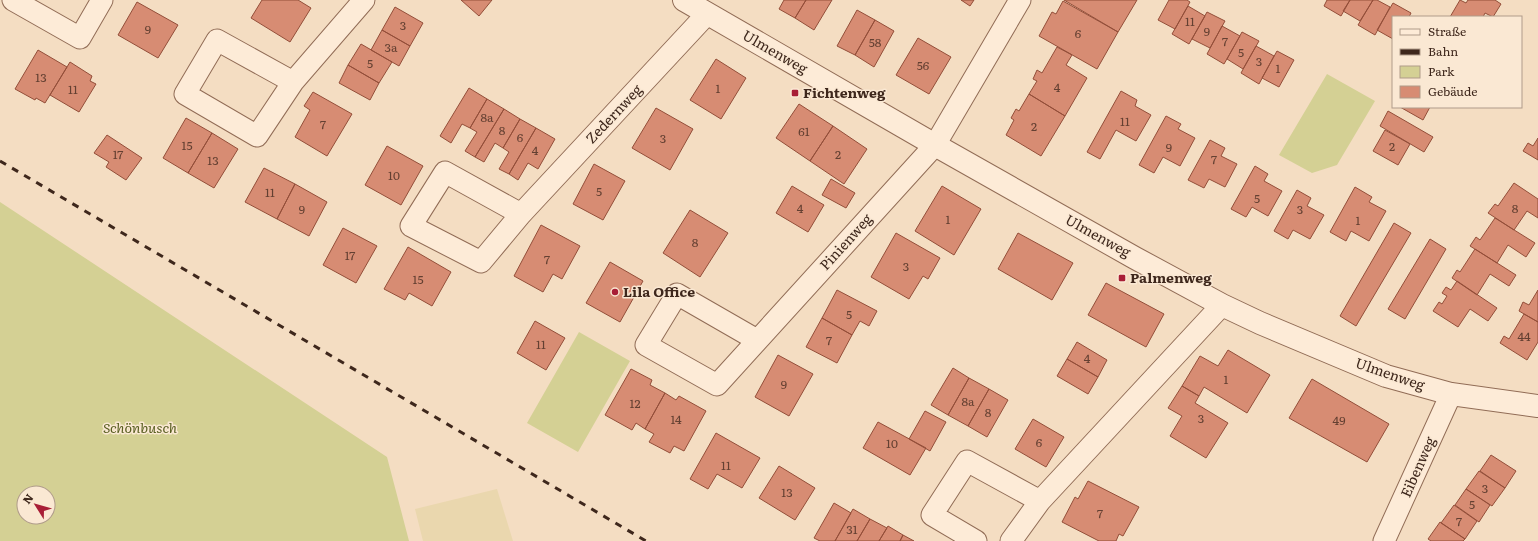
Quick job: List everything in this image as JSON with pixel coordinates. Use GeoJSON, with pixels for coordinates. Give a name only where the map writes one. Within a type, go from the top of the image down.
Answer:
{"type":"FeatureCollection","features":[{"type":"Feature","properties":{"kind":"street"},"geometry":{"type":"LineString","coordinates":[[15,1],[80,38],[102,0]]}},
{"type":"Feature","properties":{"kind":"street"},"geometry":{"type":"LineString","coordinates":[[293,82],[217,40],[185,94],[257,136],[293,82],[364,0]]}},
{"type":"Feature","properties":{"kind":"street","name":"Ulmenweg"},"geometry":{"type":"LineString","coordinates":[[684,0],[935,145],[1222,305],[1260,323],[1386,376],[1451,394],[1538,406]]}},
{"type":"Feature","properties":{"kind":"street"},"geometry":{"type":"LineString","coordinates":[[935,145],[1020,0]]}},
{"type":"Feature","properties":{"kind":"street","name":"Zedernweg"},"geometry":{"type":"LineString","coordinates":[[521,214],[445,172],[411,226],[481,262],[521,214],[707,14]]}},
{"type":"Feature","properties":{"kind":"street","name":"Pinienweg"},"geometry":{"type":"LineString","coordinates":[[758,340],[678,294],[646,344],[717,385],[758,340],[935,145]]}},
{"type":"Feature","properties":{"kind":"street"},"geometry":{"type":"LineString","coordinates":[[1011,541],[1040,501],[1222,305]]}},
{"type":"Feature","properties":{"kind":"street","name":"Eibenweg"},"geometry":{"type":"LineString","coordinates":[[1384,541],[1451,394]]}},
{"type":"Feature","properties":{"kind":"street"},"geometry":{"type":"LineString","coordinates":[[976,541],[932,515],[967,461],[1040,501]]}},
{"type":"Feature","properties":{"kind":"shaded area"},"geometry":{"type":"Polygon","coordinates":[[[497,489],[513,541],[423,541],[415,509],[497,489]]]}},
{"type":"Feature","properties":{"kind":"green space"},"geometry":{"type":"Polygon","coordinates":[[[1327,74],[1375,101],[1337,165],[1312,173],[1279,155],[1327,74]]]}},
{"type":"Feature","properties":{"kind":"green space","name":"Schönbusch"},"geometry":{"type":"Polygon","coordinates":[[[0,202],[387,457],[409,541],[0,541],[0,202]]]}},
{"type":"Feature","properties":{"kind":"green space"},"geometry":{"type":"Polygon","coordinates":[[[579,332],[630,361],[578,452],[527,423],[579,332]]]}},
{"type":"Feature","properties":{"kind":"building"},"geometry":{"type":"Polygon","coordinates":[[[262,0],[298,0],[311,8],[290,42],[251,18],[262,0]]]}},
{"type":"Feature","properties":{"kind":"building"},"geometry":{"type":"Polygon","coordinates":[[[461,0],[492,0],[479,16],[461,0]]]}},
{"type":"Feature","properties":{"kind":"building"},"geometry":{"type":"Polygon","coordinates":[[[784,0],[806,0],[795,18],[779,9],[784,0]]]}},
{"type":"Feature","properties":{"kind":"building"},"geometry":{"type":"Polygon","coordinates":[[[806,0],[832,0],[814,30],[795,18],[806,0]]]}},
{"type":"Feature","properties":{"kind":"building"},"geometry":{"type":"Polygon","coordinates":[[[961,0],[974,0],[970,6],[961,0]]]}},
{"type":"Feature","properties":{"kind":"building"},"geometry":{"type":"Polygon","coordinates":[[[1064,0],[1137,0],[1118,32],[1064,0]]]}},
{"type":"Feature","properties":{"kind":"building"},"geometry":{"type":"Polygon","coordinates":[[[1169,0],[1187,0],[1190,2],[1175,29],[1158,20],[1169,0]]]}},
{"type":"Feature","properties":{"kind":"building"},"geometry":{"type":"Polygon","coordinates":[[[1327,0],[1350,0],[1341,16],[1324,6],[1327,0]]]}},
{"type":"Feature","properties":{"kind":"building"},"geometry":{"type":"Polygon","coordinates":[[[1350,0],[1373,0],[1360,21],[1343,11],[1350,0]]]}},
{"type":"Feature","properties":{"kind":"building"},"geometry":{"type":"Polygon","coordinates":[[[1373,0],[1377,0],[1390,7],[1375,35],[1358,25],[1373,0]]]}},
{"type":"Feature","properties":{"kind":"building"},"geometry":{"type":"Polygon","coordinates":[[[1460,0],[1466,3],[1468,0],[1495,0],[1501,4],[1494,16],[1485,13],[1484,16],[1451,16],[1460,0]]]}},
{"type":"Feature","properties":{"kind":"building"},"geometry":{"type":"Polygon","coordinates":[[[1063,1],[1118,32],[1097,69],[1039,36],[1052,12],[1056,14],[1063,1]]]}},
{"type":"Feature","properties":{"kind":"building"},"geometry":{"type":"Polygon","coordinates":[[[137,2],[178,25],[158,58],[118,35],[137,2]]]}},
{"type":"Feature","properties":{"kind":"building"},"geometry":{"type":"Polygon","coordinates":[[[1393,3],[1411,13],[1410,16],[1392,16],[1392,38],[1377,30],[1393,3]]]}},
{"type":"Feature","properties":{"kind":"building"},"geometry":{"type":"Polygon","coordinates":[[[1188,6],[1205,16],[1189,44],[1172,34],[1188,6]]]}},
{"type":"Feature","properties":{"kind":"building"},"geometry":{"type":"Polygon","coordinates":[[[395,7],[423,23],[410,46],[382,30],[395,7]]]}},
{"type":"Feature","properties":{"kind":"building"},"geometry":{"type":"Polygon","coordinates":[[[857,10],[875,20],[855,55],[837,46],[857,10]]]}},
{"type":"Feature","properties":{"kind":"building"},"geometry":{"type":"Polygon","coordinates":[[[1207,12],[1225,21],[1210,48],[1192,39],[1207,12]]]}},
{"type":"Feature","properties":{"kind":"building"},"geometry":{"type":"Polygon","coordinates":[[[875,20],[894,31],[874,67],[855,55],[875,20]]]}},
{"type":"Feature","properties":{"kind":"building"},"geometry":{"type":"Polygon","coordinates":[[[1222,26],[1240,36],[1224,64],[1207,54],[1222,26]]]}},
{"type":"Feature","properties":{"kind":"building"},"geometry":{"type":"Polygon","coordinates":[[[382,30],[410,46],[399,66],[371,50],[382,30]]]}},
{"type":"Feature","properties":{"kind":"building"},"geometry":{"type":"Polygon","coordinates":[[[1242,32],[1259,41],[1243,69],[1227,59],[1242,32]]]}},
{"type":"Feature","properties":{"kind":"building"},"geometry":{"type":"Polygon","coordinates":[[[918,38],[951,57],[929,94],[896,75],[918,38]]]}},
{"type":"Feature","properties":{"kind":"building"},"geometry":{"type":"Polygon","coordinates":[[[361,44],[392,62],[379,83],[348,65],[361,44]]]}},
{"type":"Feature","properties":{"kind":"building"},"geometry":{"type":"Polygon","coordinates":[[[1256,46],[1274,56],[1259,84],[1241,73],[1256,46]]]}},
{"type":"Feature","properties":{"kind":"building"},"geometry":{"type":"Polygon","coordinates":[[[1057,47],[1072,55],[1066,65],[1087,78],[1065,116],[1029,94],[1037,81],[1033,79],[1037,70],[1042,73],[1057,47]]]}},
{"type":"Feature","properties":{"kind":"building"},"geometry":{"type":"Polygon","coordinates":[[[38,50],[67,67],[45,103],[36,98],[35,100],[15,89],[38,50]]]}},
{"type":"Feature","properties":{"kind":"building"},"geometry":{"type":"Polygon","coordinates":[[[1277,51],[1294,60],[1279,87],[1262,78],[1277,51]]]}},
{"type":"Feature","properties":{"kind":"building"},"geometry":{"type":"Polygon","coordinates":[[[716,59],[746,78],[721,119],[690,100],[716,59]]]}},
{"type":"Feature","properties":{"kind":"building"},"geometry":{"type":"Polygon","coordinates":[[[70,62],[92,76],[90,81],[96,84],[79,112],[50,95],[70,62]]]}},
{"type":"Feature","properties":{"kind":"building"},"geometry":{"type":"Polygon","coordinates":[[[348,65],[379,83],[370,100],[339,83],[348,65]]]}},
{"type":"Feature","properties":{"kind":"building"},"geometry":{"type":"Polygon","coordinates":[[[469,88],[487,99],[470,128],[462,124],[451,143],[440,136],[469,88]]]}},
{"type":"Feature","properties":{"kind":"building"},"geometry":{"type":"Polygon","coordinates":[[[1121,91],[1137,100],[1135,106],[1151,115],[1136,141],[1116,130],[1100,159],[1087,152],[1121,91]]]}},
{"type":"Feature","properties":{"kind":"building"},"geometry":{"type":"Polygon","coordinates":[[[313,92],[352,114],[327,156],[295,137],[310,110],[304,106],[313,92]]]}},
{"type":"Feature","properties":{"kind":"building"},"geometry":{"type":"Polygon","coordinates":[[[1029,94],[1065,116],[1041,156],[1006,135],[1014,120],[1011,118],[1016,109],[1019,111],[1029,94]]]}},
{"type":"Feature","properties":{"kind":"building"},"geometry":{"type":"Polygon","coordinates":[[[487,99],[504,109],[475,157],[465,151],[477,132],[470,128],[487,99]]]}},
{"type":"Feature","properties":{"kind":"building"},"geometry":{"type":"Polygon","coordinates":[[[799,104],[833,126],[810,161],[776,138],[799,104]]]}},
{"type":"Feature","properties":{"kind":"building"},"geometry":{"type":"Polygon","coordinates":[[[656,108],[693,129],[670,170],[632,148],[656,108]]]}},
{"type":"Feature","properties":{"kind":"building"},"geometry":{"type":"Polygon","coordinates":[[[1402,108],[1429,108],[1423,120],[1402,108]]]}},
{"type":"Feature","properties":{"kind":"building"},"geometry":{"type":"Polygon","coordinates":[[[504,109],[520,119],[503,148],[495,143],[484,162],[475,157],[504,109]]]}},
{"type":"Feature","properties":{"kind":"building"},"geometry":{"type":"Polygon","coordinates":[[[1388,111],[1433,137],[1424,152],[1380,126],[1388,111]]]}},
{"type":"Feature","properties":{"kind":"building"},"geometry":{"type":"Polygon","coordinates":[[[1166,116],[1181,124],[1178,129],[1195,138],[1180,166],[1163,157],[1154,173],[1139,165],[1166,116]]]}},
{"type":"Feature","properties":{"kind":"building"},"geometry":{"type":"Polygon","coordinates":[[[186,118],[212,133],[188,173],[163,158],[186,118]]]}},
{"type":"Feature","properties":{"kind":"building"},"geometry":{"type":"Polygon","coordinates":[[[520,119],[536,128],[509,174],[499,169],[509,152],[503,148],[520,119]]]}},
{"type":"Feature","properties":{"kind":"building"},"geometry":{"type":"Polygon","coordinates":[[[833,126],[867,149],[844,184],[810,161],[833,126]]]}},
{"type":"Feature","properties":{"kind":"building"},"geometry":{"type":"Polygon","coordinates":[[[536,128],[555,139],[538,169],[528,163],[518,180],[509,174],[536,128]]]}},
{"type":"Feature","properties":{"kind":"building"},"geometry":{"type":"Polygon","coordinates":[[[1385,130],[1410,144],[1398,165],[1373,151],[1385,130]]]}},
{"type":"Feature","properties":{"kind":"building"},"geometry":{"type":"Polygon","coordinates":[[[212,133],[238,149],[214,188],[188,173],[212,133]]]}},
{"type":"Feature","properties":{"kind":"building"},"geometry":{"type":"Polygon","coordinates":[[[107,135],[142,158],[126,180],[106,167],[109,162],[94,153],[107,135]]]}},
{"type":"Feature","properties":{"kind":"building"},"geometry":{"type":"Polygon","coordinates":[[[1538,138],[1538,160],[1523,151],[1528,143],[1533,146],[1538,138]]]}},
{"type":"Feature","properties":{"kind":"building"},"geometry":{"type":"Polygon","coordinates":[[[1210,140],[1225,148],[1221,156],[1237,164],[1225,187],[1209,179],[1204,188],[1188,180],[1210,140]]]}},
{"type":"Feature","properties":{"kind":"building"},"geometry":{"type":"Polygon","coordinates":[[[387,146],[423,166],[401,205],[365,185],[387,146]]]}},
{"type":"Feature","properties":{"kind":"building"},"geometry":{"type":"Polygon","coordinates":[[[594,164],[625,181],[603,220],[573,204],[594,164]]]}},
{"type":"Feature","properties":{"kind":"building"},"geometry":{"type":"Polygon","coordinates":[[[1255,166],[1268,174],[1264,181],[1282,191],[1268,216],[1252,207],[1246,217],[1231,209],[1255,166]]]}},
{"type":"Feature","properties":{"kind":"building"},"geometry":{"type":"Polygon","coordinates":[[[264,168],[295,184],[277,219],[245,202],[264,168]]]}},
{"type":"Feature","properties":{"kind":"building"},"geometry":{"type":"Polygon","coordinates":[[[831,179],[855,193],[846,208],[822,195],[831,179]]]}},
{"type":"Feature","properties":{"kind":"building"},"geometry":{"type":"Polygon","coordinates":[[[1514,183],[1538,199],[1538,218],[1527,211],[1514,230],[1488,213],[1495,204],[1498,206],[1514,183]]]}},
{"type":"Feature","properties":{"kind":"building"},"geometry":{"type":"Polygon","coordinates":[[[295,184],[327,202],[309,236],[277,219],[295,184]]]}},
{"type":"Feature","properties":{"kind":"building"},"geometry":{"type":"Polygon","coordinates":[[[792,186],[824,205],[808,232],[776,213],[792,186]]]}},
{"type":"Feature","properties":{"kind":"building"},"geometry":{"type":"Polygon","coordinates":[[[942,186],[981,209],[954,255],[915,231],[942,186]]]}},
{"type":"Feature","properties":{"kind":"building"},"geometry":{"type":"Polygon","coordinates":[[[1355,187],[1372,197],[1369,202],[1386,211],[1369,241],[1351,231],[1346,241],[1330,232],[1355,187]]]}},
{"type":"Feature","properties":{"kind":"building"},"geometry":{"type":"Polygon","coordinates":[[[1297,190],[1311,198],[1307,206],[1324,215],[1310,239],[1293,230],[1288,239],[1274,231],[1297,190]]]}},
{"type":"Feature","properties":{"kind":"building"},"geometry":{"type":"Polygon","coordinates":[[[690,210],[728,233],[700,277],[663,253],[690,210]]]}},
{"type":"Feature","properties":{"kind":"building"},"geometry":{"type":"Polygon","coordinates":[[[1495,218],[1535,243],[1526,257],[1508,245],[1497,263],[1470,246],[1476,237],[1480,240],[1495,218]]]}},
{"type":"Feature","properties":{"kind":"building"},"geometry":{"type":"Polygon","coordinates":[[[1394,223],[1411,233],[1356,326],[1340,316],[1394,223]]]}},
{"type":"Feature","properties":{"kind":"building"},"geometry":{"type":"Polygon","coordinates":[[[541,225],[580,246],[562,279],[553,274],[543,292],[514,276],[541,225]]]}},
{"type":"Feature","properties":{"kind":"building"},"geometry":{"type":"Polygon","coordinates":[[[343,228],[377,246],[356,283],[323,265],[343,228]]]}},
{"type":"Feature","properties":{"kind":"building"},"geometry":{"type":"Polygon","coordinates":[[[896,233],[940,258],[928,279],[923,276],[909,299],[871,277],[896,233]]]}},
{"type":"Feature","properties":{"kind":"building"},"geometry":{"type":"Polygon","coordinates":[[[1018,233],[1073,263],[1052,300],[998,269],[1018,233]]]}},
{"type":"Feature","properties":{"kind":"building"},"geometry":{"type":"Polygon","coordinates":[[[1430,239],[1446,249],[1405,319],[1388,309],[1430,239]]]}},
{"type":"Feature","properties":{"kind":"building"},"geometry":{"type":"Polygon","coordinates":[[[408,247],[451,272],[432,306],[409,293],[405,300],[384,289],[408,247]]]}},
{"type":"Feature","properties":{"kind":"building"},"geometry":{"type":"Polygon","coordinates":[[[1475,249],[1516,275],[1509,286],[1490,274],[1477,295],[1452,278],[1457,270],[1460,272],[1475,249]]]}},
{"type":"Feature","properties":{"kind":"building","name":"Lila Office"},"geometry":{"type":"Polygon","coordinates":[[[610,262],[643,281],[620,322],[586,303],[610,262]]]}},
{"type":"Feature","properties":{"kind":"building"},"geometry":{"type":"Polygon","coordinates":[[[1457,281],[1497,308],[1488,321],[1470,309],[1458,327],[1433,311],[1439,302],[1442,304],[1447,296],[1442,293],[1446,287],[1451,290],[1457,281]]]}},
{"type":"Feature","properties":{"kind":"building"},"geometry":{"type":"Polygon","coordinates":[[[1106,283],[1164,314],[1146,347],[1088,315],[1106,283]]]}},
{"type":"Feature","properties":{"kind":"building"},"geometry":{"type":"Polygon","coordinates":[[[837,290],[877,311],[869,326],[860,321],[852,335],[822,318],[837,290]]]}},
{"type":"Feature","properties":{"kind":"building"},"geometry":{"type":"Polygon","coordinates":[[[1538,290],[1538,322],[1519,311],[1523,302],[1529,305],[1538,290]]]}},
{"type":"Feature","properties":{"kind":"building"},"geometry":{"type":"Polygon","coordinates":[[[1524,314],[1538,322],[1538,342],[1527,360],[1500,343],[1504,336],[1509,339],[1524,314]]]}},
{"type":"Feature","properties":{"kind":"building"},"geometry":{"type":"Polygon","coordinates":[[[822,318],[852,335],[837,363],[806,347],[822,318]]]}},
{"type":"Feature","properties":{"kind":"building"},"geometry":{"type":"Polygon","coordinates":[[[535,321],[565,338],[546,370],[517,353],[535,321]]]}},
{"type":"Feature","properties":{"kind":"building"},"geometry":{"type":"Polygon","coordinates":[[[1077,342],[1107,360],[1098,377],[1067,359],[1077,342]]]}},
{"type":"Feature","properties":{"kind":"building"},"geometry":{"type":"Polygon","coordinates":[[[1228,350],[1270,375],[1247,413],[1204,387],[1199,396],[1182,386],[1200,356],[1218,366],[1228,350]]]}},
{"type":"Feature","properties":{"kind":"building"},"geometry":{"type":"Polygon","coordinates":[[[778,355],[813,374],[789,416],[755,397],[778,355]]]}},
{"type":"Feature","properties":{"kind":"building"},"geometry":{"type":"Polygon","coordinates":[[[1067,359],[1098,377],[1088,394],[1057,376],[1067,359]]]}},
{"type":"Feature","properties":{"kind":"building"},"geometry":{"type":"Polygon","coordinates":[[[953,368],[969,378],[948,415],[931,405],[953,368]]]}},
{"type":"Feature","properties":{"kind":"building"},"geometry":{"type":"Polygon","coordinates":[[[631,369],[652,380],[650,385],[665,393],[645,429],[636,423],[632,430],[605,415],[631,369]]]}},
{"type":"Feature","properties":{"kind":"building"},"geometry":{"type":"Polygon","coordinates":[[[969,378],[989,389],[968,426],[948,415],[969,378]]]}},
{"type":"Feature","properties":{"kind":"building"},"geometry":{"type":"Polygon","coordinates":[[[1312,379],[1389,424],[1367,462],[1289,418],[1312,379]]]}},
{"type":"Feature","properties":{"kind":"building"},"geometry":{"type":"Polygon","coordinates":[[[1182,386],[1199,396],[1195,403],[1228,423],[1206,458],[1170,436],[1182,416],[1168,408],[1182,386]]]}},
{"type":"Feature","properties":{"kind":"building"},"geometry":{"type":"Polygon","coordinates":[[[989,389],[1008,400],[987,437],[968,426],[989,389]]]}},
{"type":"Feature","properties":{"kind":"building"},"geometry":{"type":"Polygon","coordinates":[[[665,393],[676,400],[679,396],[706,411],[684,451],[674,446],[670,453],[649,442],[654,434],[645,429],[665,393]]]}},
{"type":"Feature","properties":{"kind":"building"},"geometry":{"type":"Polygon","coordinates":[[[925,411],[946,422],[930,451],[909,439],[925,411]]]}},
{"type":"Feature","properties":{"kind":"building"},"geometry":{"type":"Polygon","coordinates":[[[1033,419],[1064,437],[1046,467],[1015,449],[1033,419]]]}},
{"type":"Feature","properties":{"kind":"building"},"geometry":{"type":"Polygon","coordinates":[[[878,422],[926,448],[910,475],[863,448],[878,422]]]}},
{"type":"Feature","properties":{"kind":"building"},"geometry":{"type":"Polygon","coordinates":[[[716,433],[760,458],[742,488],[717,474],[708,489],[690,479],[716,433]]]}},
{"type":"Feature","properties":{"kind":"building"},"geometry":{"type":"Polygon","coordinates":[[[1491,455],[1516,471],[1505,488],[1480,471],[1491,455]]]}},
{"type":"Feature","properties":{"kind":"building"},"geometry":{"type":"Polygon","coordinates":[[[779,466],[815,488],[795,520],[759,498],[779,466]]]}},
{"type":"Feature","properties":{"kind":"building"},"geometry":{"type":"Polygon","coordinates":[[[1479,471],[1505,488],[1492,506],[1466,489],[1479,471]]]}},
{"type":"Feature","properties":{"kind":"building"},"geometry":{"type":"Polygon","coordinates":[[[1088,481],[1139,507],[1123,536],[1119,534],[1116,541],[1099,541],[1062,522],[1075,497],[1078,499],[1088,481]]]}},
{"type":"Feature","properties":{"kind":"building"},"geometry":{"type":"Polygon","coordinates":[[[1466,489],[1490,505],[1479,522],[1455,505],[1466,489]]]}},
{"type":"Feature","properties":{"kind":"building"},"geometry":{"type":"Polygon","coordinates":[[[834,503],[851,513],[835,541],[820,541],[814,538],[834,503]]]}},
{"type":"Feature","properties":{"kind":"building"},"geometry":{"type":"Polygon","coordinates":[[[1454,505],[1477,521],[1465,539],[1441,523],[1454,505]]]}},
{"type":"Feature","properties":{"kind":"building"},"geometry":{"type":"Polygon","coordinates":[[[853,509],[870,519],[857,541],[835,541],[853,509]]]}},
{"type":"Feature","properties":{"kind":"building"},"geometry":{"type":"Polygon","coordinates":[[[870,519],[887,528],[879,541],[857,541],[870,519]]]}},
{"type":"Feature","properties":{"kind":"building"},"geometry":{"type":"Polygon","coordinates":[[[1440,522],[1465,539],[1463,541],[1431,541],[1428,539],[1440,522]]]}},
{"type":"Feature","properties":{"kind":"building"},"geometry":{"type":"Polygon","coordinates":[[[888,526],[903,535],[900,541],[879,541],[888,526]]]}},
{"type":"Feature","properties":{"kind":"building"},"geometry":{"type":"Polygon","coordinates":[[[903,535],[914,541],[900,541],[903,535]]]}},
{"type":"Feature","properties":{"kind":"railway"},"geometry":{"type":"LineString","coordinates":[[0,161],[646,541]]}},
{"type":"Feature","properties":{"kind":"place","name":"Fichtenweg"},"geometry":{"type":"Point","coordinates":[795,93]}},
{"type":"Feature","properties":{"kind":"place","name":"Palmenweg"},"geometry":{"type":"Point","coordinates":[1122,278]}},
{"type":"Feature","properties":{"kind":"place","name":"Lila Office"},"geometry":{"type":"Point","coordinates":[615,292]}}]}
